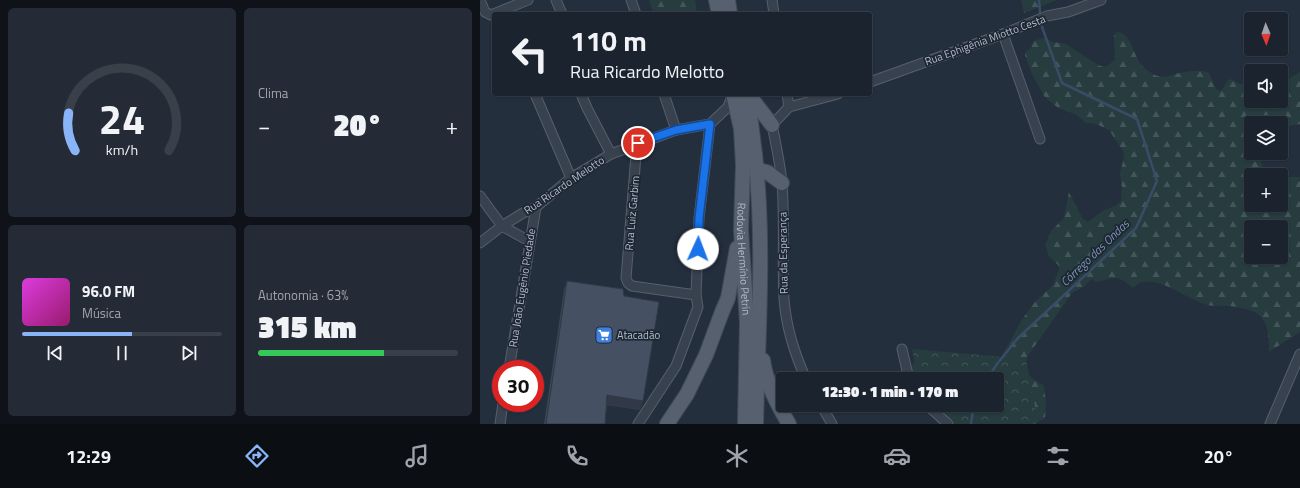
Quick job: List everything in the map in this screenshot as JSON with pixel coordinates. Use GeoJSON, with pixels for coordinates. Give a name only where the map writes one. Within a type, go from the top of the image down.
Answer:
{"type":"FeatureCollection","features":[{"type":"Feature","properties":{"kind":"main road"},"geometry":{"type":"LineString","coordinates":[[716,0],[719,12]]}},
{"type":"Feature","properties":{"kind":"main road"},"geometry":{"type":"LineString","coordinates":[[728,0],[730,12]]}},
{"type":"Feature","properties":{"kind":"main road","name":"Rodovia Hermínio Petrin"},"geometry":{"type":"LineString","coordinates":[[740,96],[743,165],[741,230],[747,322],[745,424]]}},
{"type":"Feature","properties":{"kind":"main road"},"geometry":{"type":"LineString","coordinates":[[742,96],[772,125]]}},
{"type":"Feature","properties":{"kind":"main road","name":"Rodovia Hermínio Petrin"},"geometry":{"type":"LineString","coordinates":[[742,96],[748,102],[757,170],[760,234],[756,424]]}},
{"type":"Feature","properties":{"kind":"main road"},"geometry":{"type":"LineString","coordinates":[[757,170],[767,172],[782,183]]}},
{"type":"Feature","properties":{"kind":"main road"},"geometry":{"type":"LineString","coordinates":[[667,424],[687,394],[706,355],[728,298],[741,230]]}},
{"type":"Feature","properties":{"kind":"main road"},"geometry":{"type":"LineString","coordinates":[[759,300],[762,351],[765,370],[772,394],[789,424]]}},
{"type":"Feature","properties":{"kind":"street"},"geometry":{"type":"LineString","coordinates":[[480,0],[485,12],[492,15]]}},
{"type":"Feature","properties":{"kind":"street"},"geometry":{"type":"LineString","coordinates":[[510,11],[528,0]]}},
{"type":"Feature","properties":{"kind":"street"},"geometry":{"type":"LineString","coordinates":[[556,0],[561,12]]}},
{"type":"Feature","properties":{"kind":"street"},"geometry":{"type":"LineString","coordinates":[[632,0],[635,12]]}},
{"type":"Feature","properties":{"kind":"street"},"geometry":{"type":"LineString","coordinates":[[772,0],[774,12]]}},
{"type":"Feature","properties":{"kind":"street","name":"Rua Ephigênia Miotto Cesta"},"geometry":{"type":"LineString","coordinates":[[872,81],[1003,34],[1047,16],[1068,12],[1101,0]]}},
{"type":"Feature","properties":{"kind":"street"},"geometry":{"type":"LineString","coordinates":[[1003,34],[1040,139]]}},
{"type":"Feature","properties":{"kind":"street"},"geometry":{"type":"LineString","coordinates":[[537,96],[571,178]]}},
{"type":"Feature","properties":{"kind":"street"},"geometry":{"type":"LineString","coordinates":[[582,96],[611,154]]}},
{"type":"Feature","properties":{"kind":"street"},"geometry":{"type":"LineString","coordinates":[[665,96],[676,130]]}},
{"type":"Feature","properties":{"kind":"street"},"geometry":{"type":"LineString","coordinates":[[638,424],[676,366],[698,307],[696,295],[699,218],[710,124],[738,96]]}},
{"type":"Feature","properties":{"kind":"street"},"geometry":{"type":"LineString","coordinates":[[787,96],[789,107]]}},
{"type":"Feature","properties":{"kind":"street"},"geometry":{"type":"LineString","coordinates":[[772,125],[789,107],[830,96]]}},
{"type":"Feature","properties":{"kind":"street","name":"Rua Ricardo Melotto"},"geometry":{"type":"LineString","coordinates":[[480,243],[502,226],[536,207],[571,178],[611,154],[676,130],[710,124]]}},
{"type":"Feature","properties":{"kind":"street","name":"Rua da Esperança"},"geometry":{"type":"LineString","coordinates":[[772,125],[779,157],[782,183],[784,300],[792,338],[803,372]]}},
{"type":"Feature","properties":{"kind":"street","name":"Rua Luiz Garbim"},"geometry":{"type":"LineString","coordinates":[[638,143],[626,278],[627,282],[632,286],[696,295]]}},
{"type":"Feature","properties":{"kind":"street"},"geometry":{"type":"LineString","coordinates":[[480,196],[502,226],[529,241]]}},
{"type":"Feature","properties":{"kind":"street","name":"Rua João Eugênio Piedade"},"geometry":{"type":"LineString","coordinates":[[509,360],[536,207]]}},
{"type":"Feature","properties":{"kind":"street"},"geometry":{"type":"LineString","coordinates":[[902,349],[907,372]]}},
{"type":"Feature","properties":{"kind":"street"},"geometry":{"type":"LineString","coordinates":[[1270,424],[1300,354]]}},
{"type":"Feature","properties":{"kind":"street"},"geometry":{"type":"LineString","coordinates":[[500,424],[502,412]]}},
{"type":"Feature","properties":{"kind":"street"},"geometry":{"type":"LineString","coordinates":[[825,412],[832,424]]}},
{"type":"Feature","properties":{"kind":"street"},"geometry":{"type":"LineString","coordinates":[[935,412],[948,424]]}},
{"type":"Feature","properties":{"kind":"green space"},"geometry":{"type":"Polygon","coordinates":[[[649,0],[695,0],[697,12],[653,12],[649,0]]]}},
{"type":"Feature","properties":{"kind":"green space"},"geometry":{"type":"Polygon","coordinates":[[[1021,0],[1057,0],[1024,13],[1021,0]]]}},
{"type":"Feature","properties":{"kind":"green space"},"geometry":{"type":"Polygon","coordinates":[[[1116,32],[1122,33],[1126,37],[1142,66],[1155,75],[1163,77],[1191,71],[1206,72],[1209,73],[1215,87],[1219,91],[1222,90],[1227,81],[1231,79],[1239,84],[1244,84],[1244,108],[1288,108],[1288,80],[1300,72],[1300,124],[1288,126],[1288,116],[1244,116],[1244,160],[1260,160],[1264,168],[1244,168],[1244,212],[1288,212],[1288,177],[1300,177],[1300,332],[1269,352],[1267,327],[1262,318],[1253,311],[1233,306],[1213,306],[1201,303],[1159,283],[1143,282],[1133,288],[1116,278],[1096,282],[1092,279],[1083,287],[1072,293],[1027,357],[1024,370],[1033,379],[1044,386],[1046,403],[1045,418],[1034,424],[943,424],[941,412],[1004,412],[1004,372],[912,372],[912,365],[923,355],[1001,358],[1021,321],[1035,302],[1053,285],[1060,267],[1049,256],[1045,245],[1051,231],[1064,218],[1069,192],[1083,219],[1088,222],[1104,210],[1115,206],[1121,201],[1122,189],[1120,173],[1124,157],[1123,151],[1109,130],[1096,124],[1086,123],[1075,114],[1058,108],[1044,96],[1032,74],[1025,55],[1026,51],[1031,48],[1033,41],[1043,38],[1053,42],[1066,44],[1098,65],[1104,67],[1115,59],[1114,36],[1116,32]]]}},
{"type":"Feature","properties":{"kind":"green space"},"geometry":{"type":"Polygon","coordinates":[[[912,349],[1026,359],[1038,422],[1022,424],[959,424],[943,412],[1004,412],[1004,372],[917,372],[912,349]]]}},
{"type":"Feature","properties":{"kind":"building","name":"Atacadão"},"geometry":{"type":"Polygon","coordinates":[[[567,281],[623,289],[624,296],[659,302],[643,401],[607,395],[605,424],[546,424],[567,281]]]}},
{"type":"Feature","properties":{"kind":"waterway","name":"Córrego das Ondas"},"geometry":{"type":"LineString","coordinates":[[992,372],[1018,338],[1136,228],[1157,181],[1137,119],[1062,83],[1041,24],[1039,0]]}},
{"type":"Feature","properties":{"kind":"waterway","name":"Córrego das Ondas"},"geometry":{"type":"LineString","coordinates":[[971,424],[973,412]]}},
{"type":"Feature","properties":{"kind":"place","name":"Atacadão"},"geometry":{"type":"Point","coordinates":[604,335]}},
{"type":"Feature","properties":{"kind":"route"},"geometry":{"type":"LineString","coordinates":[[638,143],[676,130],[710,124],[699,218],[698,249]]}}]}
